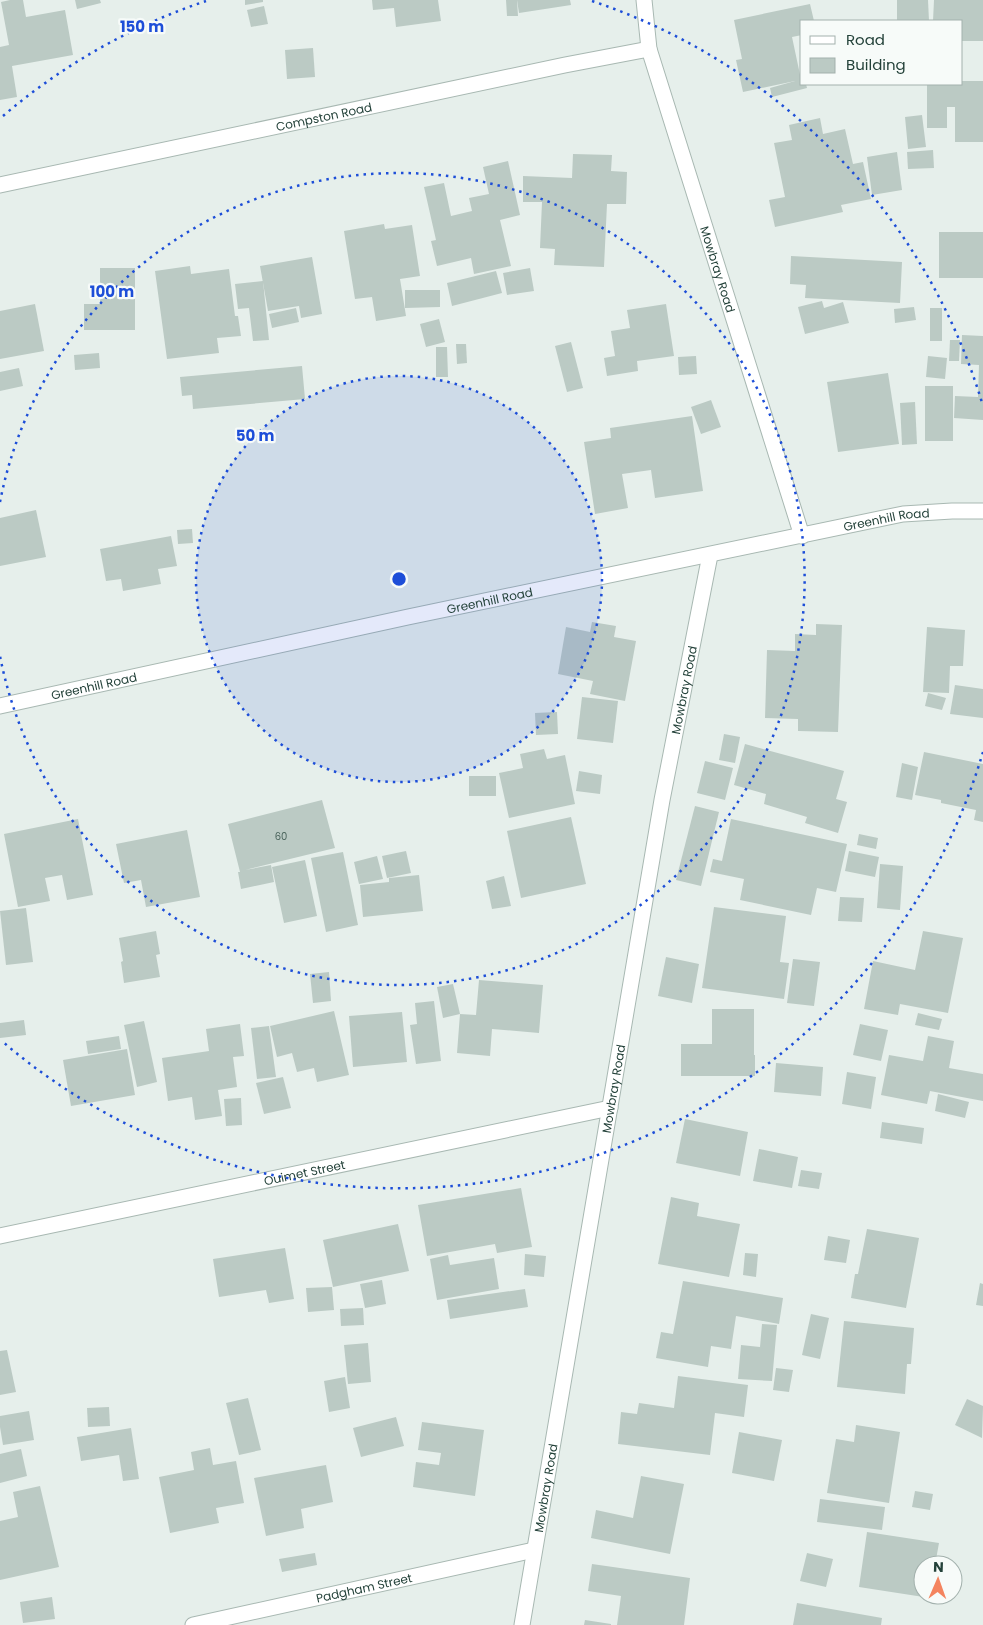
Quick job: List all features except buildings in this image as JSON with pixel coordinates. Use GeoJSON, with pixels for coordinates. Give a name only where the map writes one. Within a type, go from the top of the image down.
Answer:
{"type":"FeatureCollection","features":[{"type":"Feature","properties":{"kind":"street","name":"Mowbray Road"},"geometry":{"type":"LineString","coordinates":[[644,0],[649,48],[802,536]]}},
{"type":"Feature","properties":{"kind":"street","name":"Compston Road"},"geometry":{"type":"LineString","coordinates":[[0,185],[649,48]]}},
{"type":"Feature","properties":{"kind":"street","name":"Greenhill Road"},"geometry":{"type":"LineString","coordinates":[[0,706],[399,619],[902,514],[983,511]]}},
{"type":"Feature","properties":{"kind":"street","name":"Mowbray Road"},"geometry":{"type":"LineString","coordinates":[[522,1625],[662,800],[710,554]]}},
{"type":"Feature","properties":{"kind":"street","name":"Ouimet Street"},"geometry":{"type":"LineString","coordinates":[[0,1236],[610,1108]]}},
{"type":"Feature","properties":{"kind":"street","name":"Padgham Street"},"geometry":{"type":"LineString","coordinates":[[194,1625],[534,1550]]}}]}
